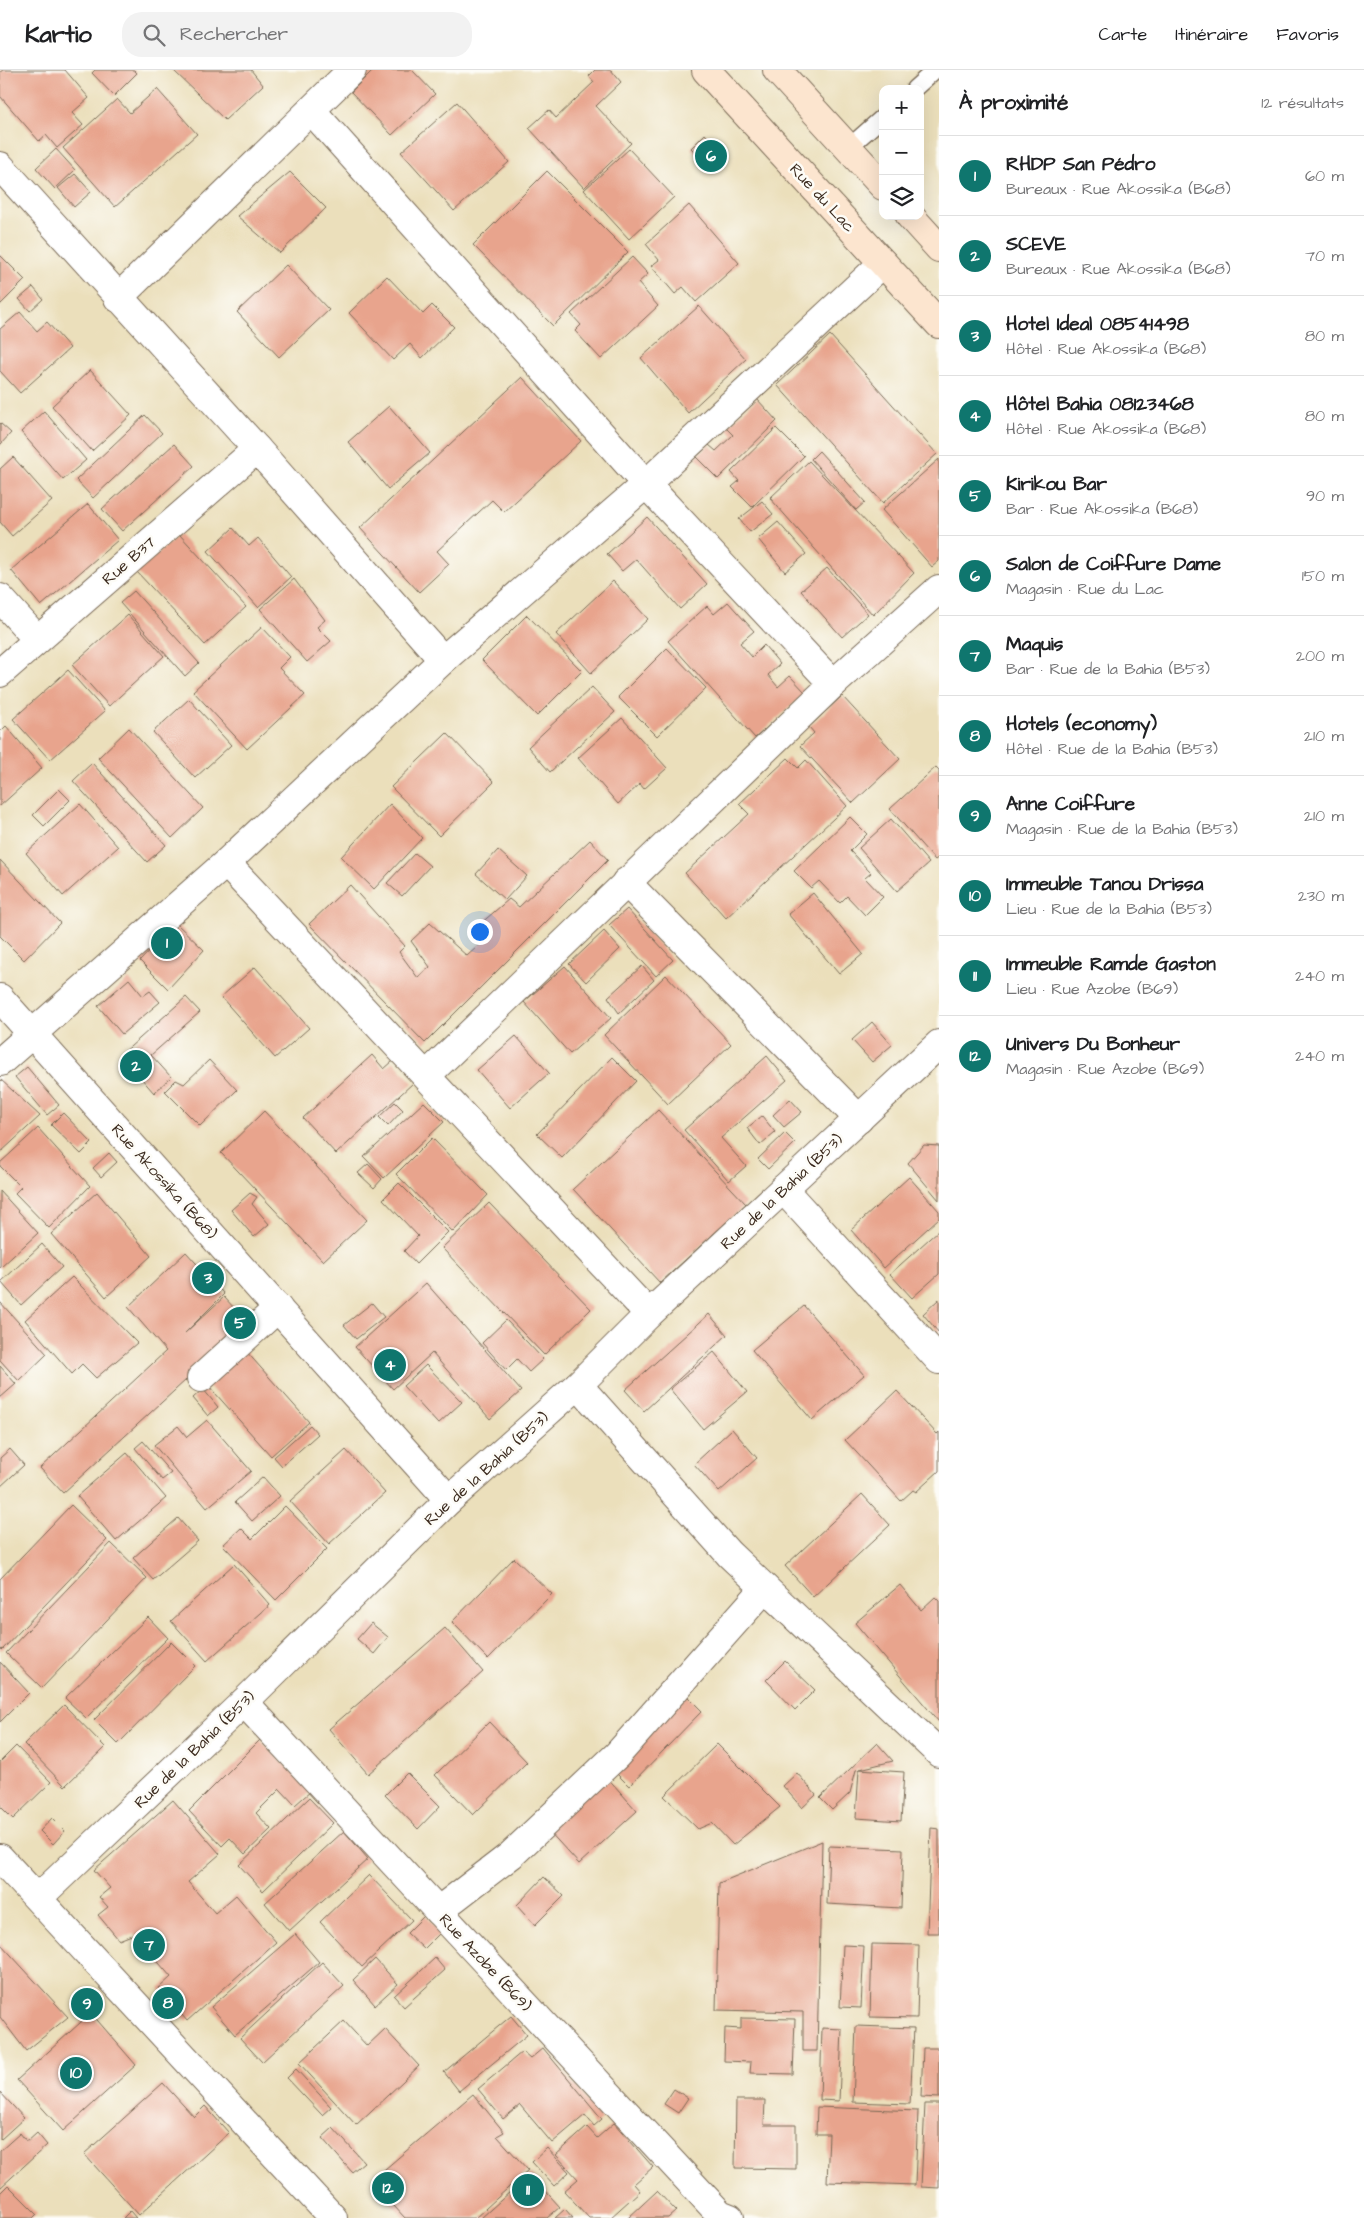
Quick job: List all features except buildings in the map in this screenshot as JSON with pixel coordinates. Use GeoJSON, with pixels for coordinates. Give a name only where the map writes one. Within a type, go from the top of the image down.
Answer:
{"type":"FeatureCollection","features":[{"type":"Feature","properties":{"kind":"street"},"geometry":{"type":"LineString","coordinates":[[118,298],[352,70]]}},
{"type":"Feature","properties":{"kind":"street","name":"Rue du Lac"},"geometry":{"type":"LineString","coordinates":[[706,70],[939,324]]}},
{"type":"Feature","properties":{"kind":"street"},"geometry":{"type":"LineString","coordinates":[[777,70],[879,182]]}},
{"type":"Feature","properties":{"kind":"street"},"geometry":{"type":"LineString","coordinates":[[311,110],[646,484],[832,684]]}},
{"type":"Feature","properties":{"kind":"street"},"geometry":{"type":"LineString","coordinates":[[0,166],[257,449],[443,660]]}},
{"type":"Feature","properties":{"kind":"street"},"geometry":{"type":"LineString","coordinates":[[914,220],[939,248]]}},
{"type":"Feature","properties":{"kind":"street"},"geometry":{"type":"LineString","coordinates":[[0,1062],[226,863],[443,660],[646,484],[883,263]]}},
{"type":"Feature","properties":{"kind":"street","name":"Rue B37"},"geometry":{"type":"LineString","coordinates":[[0,673],[257,449]]}},
{"type":"Feature","properties":{"kind":"street"},"geometry":{"type":"LineString","coordinates":[[427,1076],[832,684],[939,589]]}},
{"type":"Feature","properties":{"kind":"street"},"geometry":{"type":"LineString","coordinates":[[0,598],[37,639]]}},
{"type":"Feature","properties":{"kind":"street"},"geometry":{"type":"LineString","coordinates":[[226,863],[649,1314]]}},
{"type":"Feature","properties":{"kind":"street"},"geometry":{"type":"LineString","coordinates":[[626,882],[860,1118]]}},
{"type":"Feature","properties":{"kind":"street","name":"Rue Akossika (B68)"},"geometry":{"type":"LineString","coordinates":[[0,998],[449,1500]]}},
{"type":"Feature","properties":{"kind":"street","name":"Rue de la Bahia (B53)"},"geometry":{"type":"LineString","coordinates":[[38,1898],[244,1702],[449,1500],[578,1385],[649,1314],[939,1044]]}},
{"type":"Feature","properties":{"kind":"street"},"geometry":{"type":"LineString","coordinates":[[784,1189],[939,1360]]}},
{"type":"Feature","properties":{"kind":"street"},"geometry":{"type":"LineString","coordinates":[[201,1378],[278,1308]]}},
{"type":"Feature","properties":{"kind":"street"},"geometry":{"type":"LineString","coordinates":[[578,1385],[729,1554],[939,1753]]}},
{"type":"Feature","properties":{"kind":"street"},"geometry":{"type":"LineString","coordinates":[[438,1911],[511,1855],[617,1755],[765,1588]]}},
{"type":"Feature","properties":{"kind":"street","name":"Rue Azobe (B69)"},"geometry":{"type":"LineString","coordinates":[[244,1702],[720,2214],[730,2218]]}},
{"type":"Feature","properties":{"kind":"street"},"geometry":{"type":"LineString","coordinates":[[0,1858],[333,2218]]}},
{"type":"Feature","properties":{"kind":"lane"},"geometry":{"type":"LineString","coordinates":[[918,85],[935,70]]}},
{"type":"Feature","properties":{"kind":"lane"},"geometry":{"type":"LineString","coordinates":[[848,148],[879,120]]}},
{"type":"Feature","properties":{"kind":"place","name":"Salon de Coiffure Dame"},"geometry":{"type":"Point","coordinates":[711,156]}},
{"type":"Feature","properties":{"kind":"place","name":"RHDP San Pédro"},"geometry":{"type":"Point","coordinates":[167,943]}},
{"type":"Feature","properties":{"kind":"place","name":"SCEVE"},"geometry":{"type":"Point","coordinates":[136,1066]}},
{"type":"Feature","properties":{"kind":"place","name":"Hotel Ideal 08541498"},"geometry":{"type":"Point","coordinates":[208,1278]}},
{"type":"Feature","properties":{"kind":"place","name":"Kirikou Bar"},"geometry":{"type":"Point","coordinates":[240,1323]}},
{"type":"Feature","properties":{"kind":"place","name":"Hôtel Bahia 08123468"},"geometry":{"type":"Point","coordinates":[390,1365]}},
{"type":"Feature","properties":{"kind":"place","name":"Maquis"},"geometry":{"type":"Point","coordinates":[149,1945]}},
{"type":"Feature","properties":{"kind":"place","name":"Hotels (economy)"},"geometry":{"type":"Point","coordinates":[168,2003]}},
{"type":"Feature","properties":{"kind":"place","name":"Anne Coiffure"},"geometry":{"type":"Point","coordinates":[87,2004]}},
{"type":"Feature","properties":{"kind":"place","name":"Immeuble Tanou Drissa"},"geometry":{"type":"Point","coordinates":[76,2073]}},
{"type":"Feature","properties":{"kind":"place","name":"Univers Du Bonheur"},"geometry":{"type":"Point","coordinates":[388,2188]}},
{"type":"Feature","properties":{"kind":"place","name":"Immeuble Ramde Gaston"},"geometry":{"type":"Point","coordinates":[528,2190]}}]}
